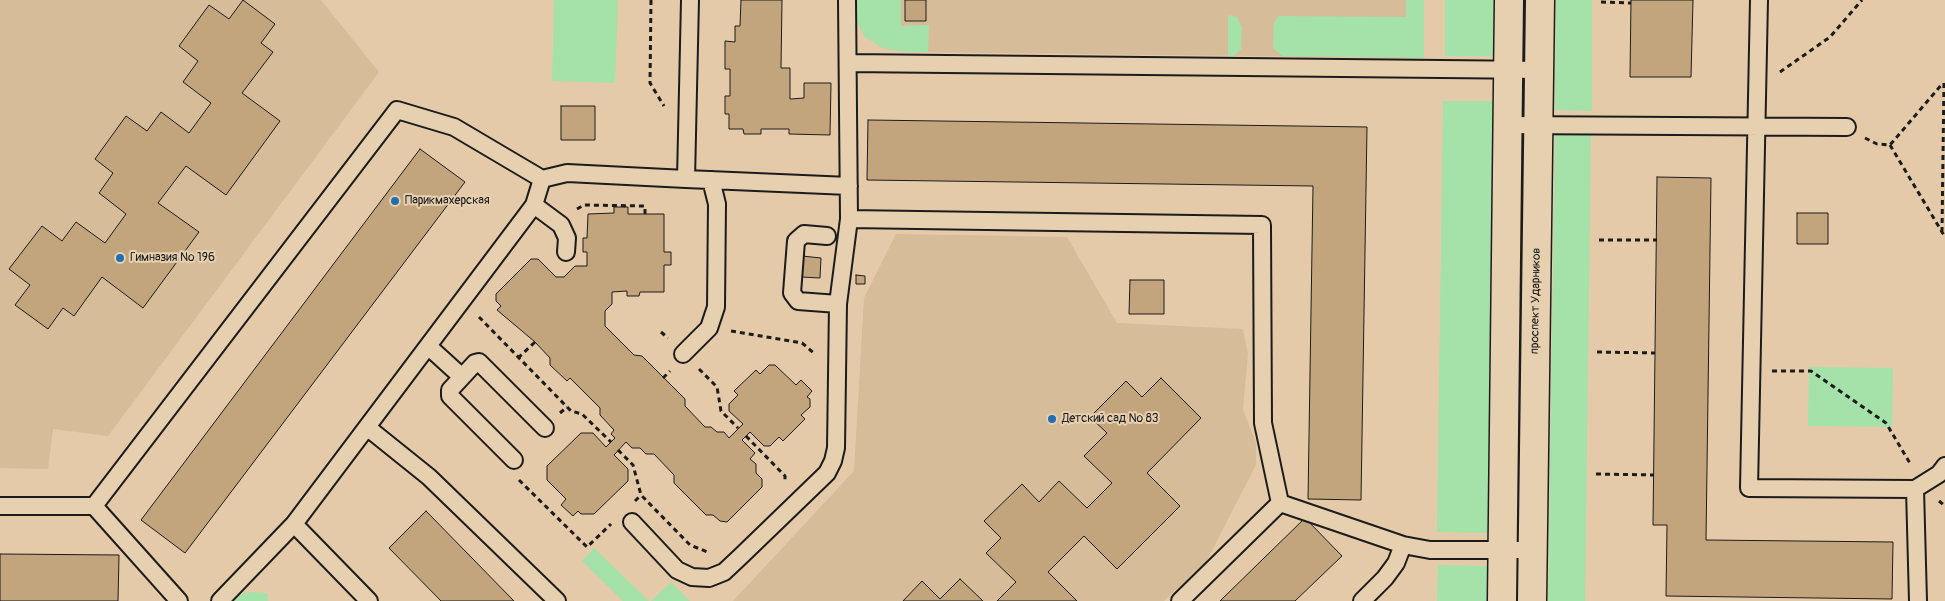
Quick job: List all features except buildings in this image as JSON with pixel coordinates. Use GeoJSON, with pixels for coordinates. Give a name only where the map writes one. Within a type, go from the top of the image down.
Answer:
{"type":"FeatureCollection","features":[{"type":"Feature","properties":{"kind":"street"},"geometry":{"type":"LineString","coordinates":[[1502,601],[1508,0]]}},
{"type":"Feature","properties":{"kind":"street","name":"проспект Ударников"},"geometry":{"type":"LineString","coordinates":[[1532,601],[1540,0]]}},
{"type":"Feature","properties":{"kind":"lane"},"geometry":{"type":"LineString","coordinates":[[686,179],[690,0]]}},
{"type":"Feature","properties":{"kind":"lane"},"geometry":{"type":"LineString","coordinates":[[630,515],[678,570],[692,577],[709,578],[724,572],[827,473],[834,461],[836,448],[838,304],[849,220],[847,0]]}},
{"type":"Feature","properties":{"kind":"lane"},"geometry":{"type":"LineString","coordinates":[[1759,0],[1749,488],[1915,489],[1939,474],[1945,466]]}},
{"type":"Feature","properties":{"kind":"lane"},"geometry":{"type":"LineString","coordinates":[[848,63],[1540,70]]}},
{"type":"Feature","properties":{"kind":"lane"},"geometry":{"type":"LineString","coordinates":[[94,506],[397,110],[454,127],[542,179],[567,173],[849,186]]}},
{"type":"Feature","properties":{"kind":"lane"},"geometry":{"type":"LineString","coordinates":[[1507,125],[1847,127]]}},
{"type":"Feature","properties":{"kind":"lane"},"geometry":{"type":"LineString","coordinates":[[220,601],[294,524],[368,428],[534,205],[542,179]]}},
{"type":"Feature","properties":{"kind":"lane"},"geometry":{"type":"LineString","coordinates":[[683,354],[709,328],[716,307],[717,204],[711,180]]}},
{"type":"Feature","properties":{"kind":"lane"},"geometry":{"type":"LineString","coordinates":[[534,205],[561,224],[567,238],[566,252]]}},
{"type":"Feature","properties":{"kind":"lane"},"geometry":{"type":"LineString","coordinates":[[849,220],[1262,225],[1263,423],[1280,503]]}},
{"type":"Feature","properties":{"kind":"lane"},"geometry":{"type":"LineString","coordinates":[[827,236],[804,234],[796,241],[792,294],[798,301],[838,304]]}},
{"type":"Feature","properties":{"kind":"lane"},"geometry":{"type":"LineString","coordinates":[[429,347],[462,376]]}},
{"type":"Feature","properties":{"kind":"lane"},"geometry":{"type":"LineString","coordinates":[[514,460],[450,396],[450,390],[462,376],[475,363],[480,362],[545,428]]}},
{"type":"Feature","properties":{"kind":"lane"},"geometry":{"type":"LineString","coordinates":[[368,428],[429,477],[557,601]]}},
{"type":"Feature","properties":{"kind":"lane"},"geometry":{"type":"LineString","coordinates":[[1915,489],[1918,601]]}},
{"type":"Feature","properties":{"kind":"lane"},"geometry":{"type":"LineString","coordinates":[[1280,503],[1403,545],[1430,550],[1532,550]]}},
{"type":"Feature","properties":{"kind":"lane"},"geometry":{"type":"LineString","coordinates":[[1180,601],[1280,503]]}},
{"type":"Feature","properties":{"kind":"lane"},"geometry":{"type":"LineString","coordinates":[[0,506],[94,506],[179,601]]}},
{"type":"Feature","properties":{"kind":"lane"},"geometry":{"type":"LineString","coordinates":[[294,524],[369,601]]}},
{"type":"Feature","properties":{"kind":"lane"},"geometry":{"type":"LineString","coordinates":[[1362,601],[1391,570],[1403,545]]}},
{"type":"Feature","properties":{"kind":"path"},"geometry":{"type":"LineString","coordinates":[[651,0],[650,83],[686,143]]}},
{"type":"Feature","properties":{"kind":"path"},"geometry":{"type":"LineString","coordinates":[[1757,88],[1830,37],[1862,0]]}},
{"type":"Feature","properties":{"kind":"path"},"geometry":{"type":"LineString","coordinates":[[1601,2],[1631,3]]}},
{"type":"Feature","properties":{"kind":"path"},"geometry":{"type":"LineString","coordinates":[[1890,145],[1944,81]]}},
{"type":"Feature","properties":{"kind":"path"},"geometry":{"type":"LineString","coordinates":[[1942,232],[1944,81]]}},
{"type":"Feature","properties":{"kind":"path"},"geometry":{"type":"LineString","coordinates":[[1847,127],[1877,144],[1890,145]]}},
{"type":"Feature","properties":{"kind":"path"},"geometry":{"type":"LineString","coordinates":[[1890,145],[1945,237]]}},
{"type":"Feature","properties":{"kind":"path"},"geometry":{"type":"LineString","coordinates":[[561,224],[570,212],[584,205],[645,206]]}},
{"type":"Feature","properties":{"kind":"path"},"geometry":{"type":"LineString","coordinates":[[1599,240],[1657,240]]}},
{"type":"Feature","properties":{"kind":"path"},"geometry":{"type":"LineString","coordinates":[[468,293],[478,302],[479,320],[571,411],[582,414],[611,442]]}},
{"type":"Feature","properties":{"kind":"path"},"geometry":{"type":"LineString","coordinates":[[709,328],[802,343],[837,372]]}},
{"type":"Feature","properties":{"kind":"path"},"geometry":{"type":"LineString","coordinates":[[661,332],[717,387],[721,411],[738,428]]}},
{"type":"Feature","properties":{"kind":"path"},"geometry":{"type":"LineString","coordinates":[[518,358],[535,342]]}},
{"type":"Feature","properties":{"kind":"path"},"geometry":{"type":"LineString","coordinates":[[1597,352],[1655,353]]}},
{"type":"Feature","properties":{"kind":"path"},"geometry":{"type":"LineString","coordinates":[[1752,370],[1811,371],[1886,423]]}},
{"type":"Feature","properties":{"kind":"path"},"geometry":{"type":"LineString","coordinates":[[545,428],[567,407]]}},
{"type":"Feature","properties":{"kind":"path"},"geometry":{"type":"LineString","coordinates":[[746,436],[786,476],[784,514]]}},
{"type":"Feature","properties":{"kind":"path"},"geometry":{"type":"LineString","coordinates":[[618,450],[633,465],[641,495],[690,545],[703,552],[723,554],[734,551],[740,557]]}},
{"type":"Feature","properties":{"kind":"path"},"geometry":{"type":"LineString","coordinates":[[514,460],[507,467],[587,548],[614,521]]}},
{"type":"Feature","properties":{"kind":"path"},"geometry":{"type":"LineString","coordinates":[[1596,474],[1654,475]]}},
{"type":"Feature","properties":{"kind":"path"},"geometry":{"type":"LineString","coordinates":[[630,515],[641,495]]}},
{"type":"Feature","properties":{"kind":"shaded area","name":"Гимназия № 196"},"geometry":{"type":"Polygon","coordinates":[[[0,0],[321,0],[379,72],[108,436],[53,429],[48,469],[0,468],[0,0]]]}},
{"type":"Feature","properties":{"kind":"shaded area"},"geometry":{"type":"Polygon","coordinates":[[[856,0],[1424,0],[1424,58],[905,52],[883,48],[865,37],[856,20],[856,0]]]}},
{"type":"Feature","properties":{"kind":"shaded area","name":"Детский сад № 83"},"geometry":{"type":"Polygon","coordinates":[[[896,234],[1067,237],[1117,323],[1243,329],[1248,354],[1243,410],[1256,442],[1256,465],[1206,562],[1164,601],[733,601],[854,471],[864,298],[896,234]]]}},
{"type":"Feature","properties":{"kind":"green space"},"geometry":{"type":"Polygon","coordinates":[[[554,0],[618,0],[615,83],[552,81],[554,0]]]}},
{"type":"Feature","properties":{"kind":"green space"},"geometry":{"type":"Polygon","coordinates":[[[856,0],[901,0],[901,26],[929,25],[928,52],[905,52],[883,48],[865,37],[856,20],[856,0]]]}},
{"type":"Feature","properties":{"kind":"green space"},"geometry":{"type":"Polygon","coordinates":[[[1406,0],[1424,0],[1424,58],[1282,56],[1273,48],[1274,22],[1279,16],[1406,17],[1406,0]]]}},
{"type":"Feature","properties":{"kind":"green space"},"geometry":{"type":"Polygon","coordinates":[[[1445,0],[1495,0],[1495,56],[1445,56],[1445,0]]]}},
{"type":"Feature","properties":{"kind":"green space"},"geometry":{"type":"Polygon","coordinates":[[[1556,0],[1592,0],[1592,111],[1555,110],[1556,0]]]}},
{"type":"Feature","properties":{"kind":"green space"},"geometry":{"type":"Polygon","coordinates":[[[1228,15],[1237,17],[1242,27],[1241,49],[1234,56],[1228,56],[1228,15]]]}},
{"type":"Feature","properties":{"kind":"green space"},"geometry":{"type":"Polygon","coordinates":[[[1443,101],[1494,101],[1488,533],[1437,532],[1443,101]]]}},
{"type":"Feature","properties":{"kind":"green space"},"geometry":{"type":"Polygon","coordinates":[[[1555,132],[1591,132],[1585,601],[1548,601],[1555,132]]]}},
{"type":"Feature","properties":{"kind":"green space"},"geometry":{"type":"Polygon","coordinates":[[[1809,367],[1893,368],[1892,427],[1808,426],[1809,367]]]}},
{"type":"Feature","properties":{"kind":"green space"},"geometry":{"type":"Polygon","coordinates":[[[594,548],[649,601],[623,601],[582,561],[594,548]]]}},
{"type":"Feature","properties":{"kind":"green space"},"geometry":{"type":"Polygon","coordinates":[[[1438,565],[1487,566],[1487,601],[1437,601],[1438,565]]]}},
{"type":"Feature","properties":{"kind":"green space"},"geometry":{"type":"Polygon","coordinates":[[[671,582],[690,601],[651,601],[671,582]]]}},
{"type":"Feature","properties":{"kind":"green space"},"geometry":{"type":"Polygon","coordinates":[[[250,592],[267,593],[268,601],[225,601],[231,597],[250,592]]]}},
{"type":"Feature","properties":{"kind":"place","name":"Парикмахерская"},"geometry":{"type":"Point","coordinates":[395,201]}},
{"type":"Feature","properties":{"kind":"place","name":"Гимназия № 196"},"geometry":{"type":"Point","coordinates":[120,258]}},
{"type":"Feature","properties":{"kind":"place","name":"Детский сад № 83"},"geometry":{"type":"Point","coordinates":[1052,419]}}]}
